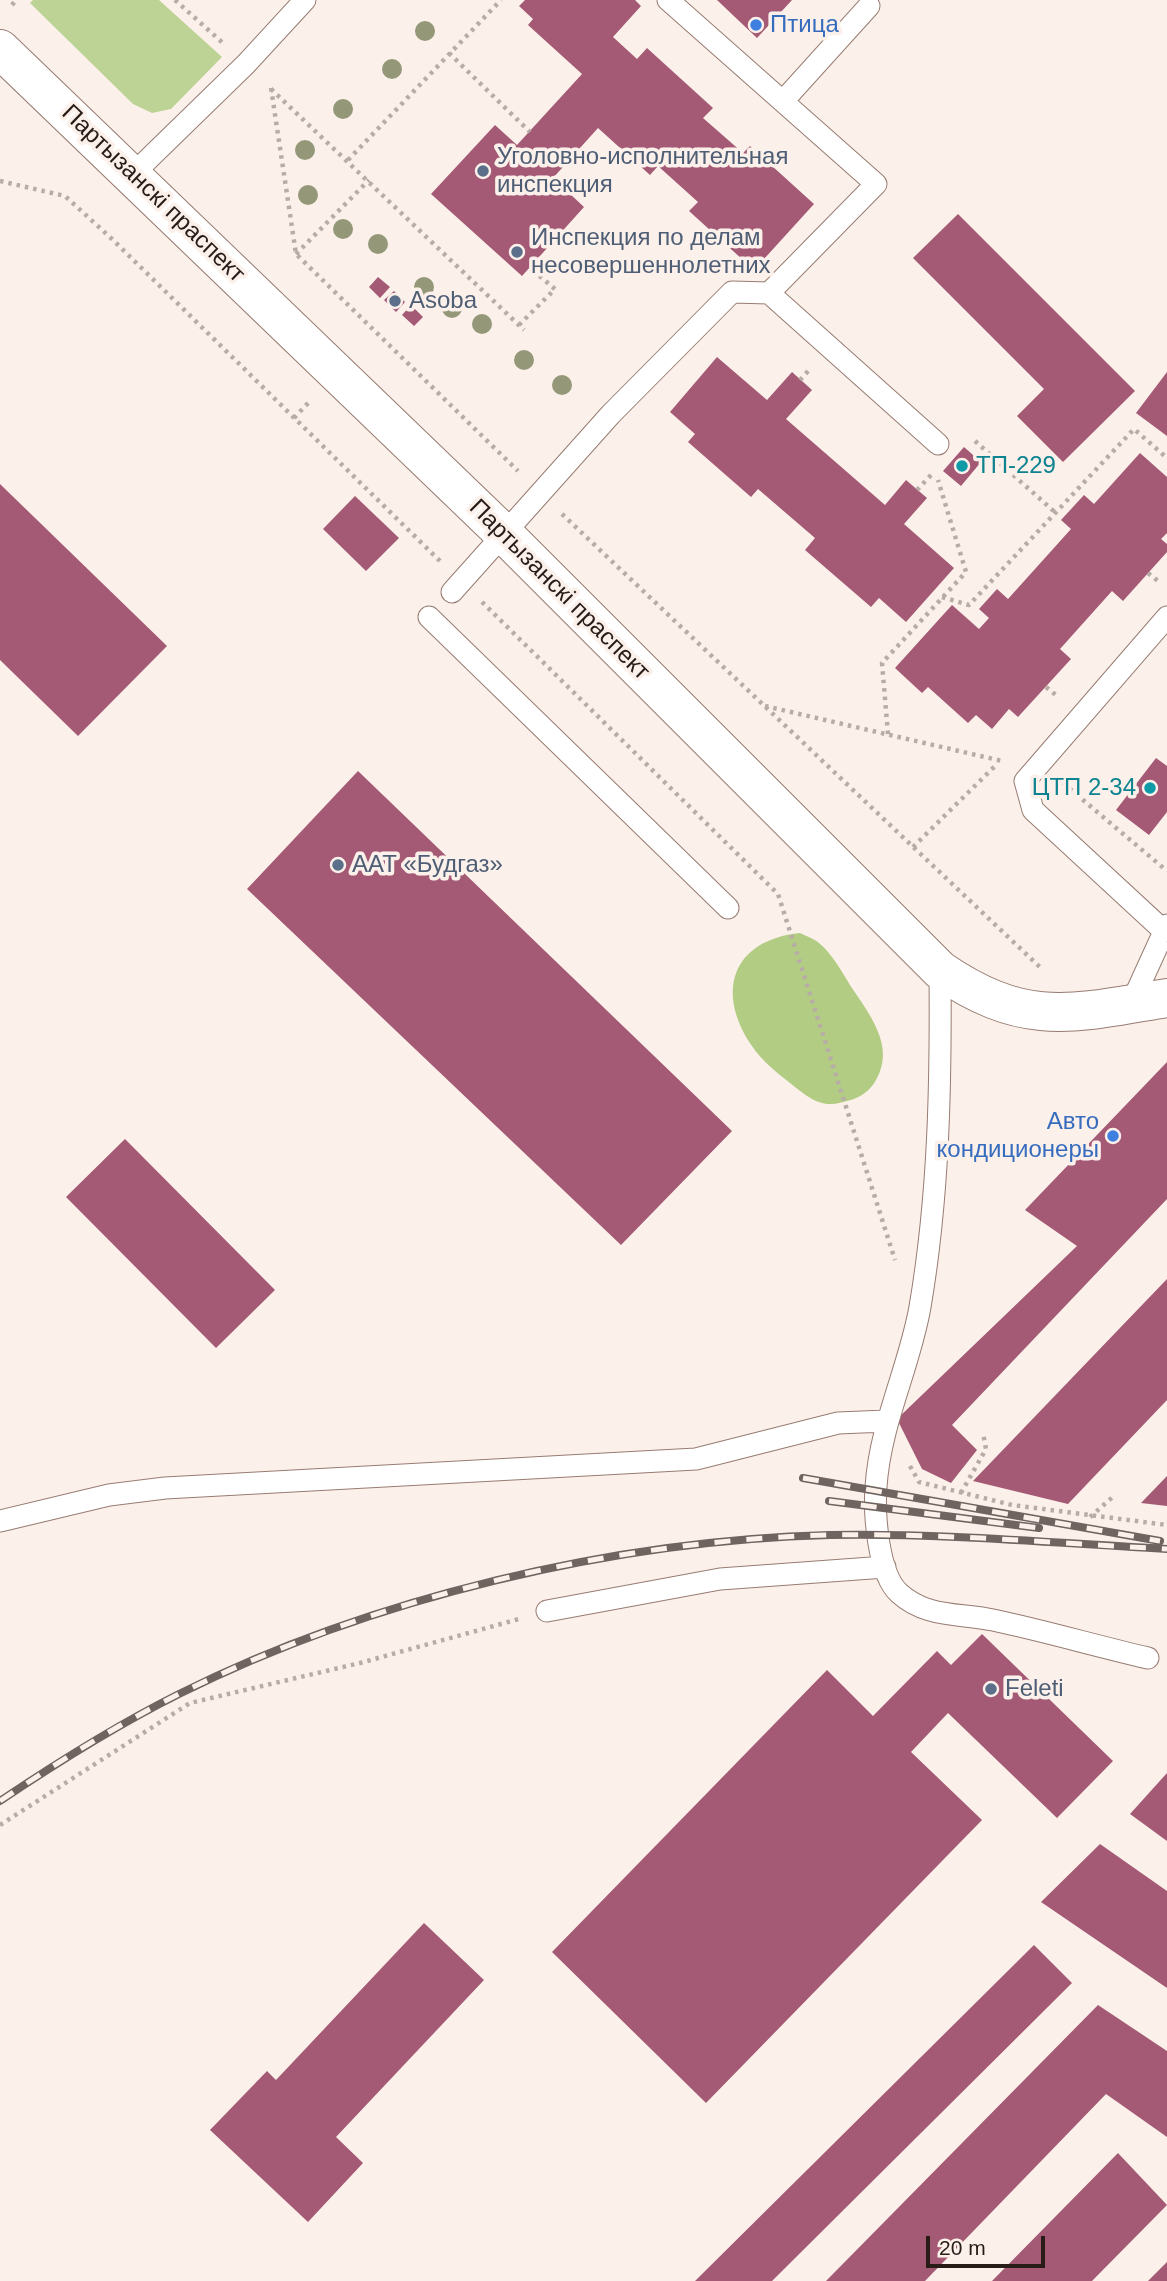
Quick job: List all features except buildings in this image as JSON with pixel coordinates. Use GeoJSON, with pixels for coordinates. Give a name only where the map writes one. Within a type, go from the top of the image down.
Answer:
{"type":"FeatureCollection","features":[{"type":"Feature","properties":{"kind":"street","name":"Партызанскі праспект"},"geometry":{"type":"LineString","coordinates":[[0,49],[133,174],[503,533],[940,970],[972,992],[1008,1007],[1051,1014],[1087,1012],[1149,1001]]}},
{"type":"Feature","properties":{"kind":"lane"},"geometry":{"type":"LineString","coordinates":[[133,174],[246,64],[305,0]]}},
{"type":"Feature","properties":{"kind":"lane"},"geometry":{"type":"LineString","coordinates":[[668,0],[876,184],[769,293]]}},
{"type":"Feature","properties":{"kind":"lane"},"geometry":{"type":"LineString","coordinates":[[784,100],[869,6]]}},
{"type":"Feature","properties":{"kind":"lane"},"geometry":{"type":"LineString","coordinates":[[456,586],[708,313],[732,292],[769,293],[938,444]]}},
{"type":"Feature","properties":{"kind":"lane"},"geometry":{"type":"LineString","coordinates":[[429,617],[729,908]]}},
{"type":"Feature","properties":{"kind":"lane"},"geometry":{"type":"LineString","coordinates":[[1149,1001],[1166,928],[1033,810],[1026,781],[1167,617]]}},
{"type":"Feature","properties":{"kind":"lane"},"geometry":{"type":"LineString","coordinates":[[940,970],[941,1093],[937,1178],[929,1249],[919,1312],[886,1421],[877,1465],[875,1507],[884,1567],[895,1590],[911,1603],[932,1612],[991,1620],[1147,1658]]}},
{"type":"Feature","properties":{"kind":"lane"},"geometry":{"type":"LineString","coordinates":[[0,1521],[109,1495],[165,1488],[696,1459],[838,1423],[886,1421]]}},
{"type":"Feature","properties":{"kind":"lane"},"geometry":{"type":"LineString","coordinates":[[547,1611],[720,1579],[884,1567]]}},
{"type":"Feature","properties":{"kind":"path"},"geometry":{"type":"LineString","coordinates":[[501,0],[348,160],[524,330]]}},
{"type":"Feature","properties":{"kind":"path"},"geometry":{"type":"LineString","coordinates":[[449,53],[530,132]]}},
{"type":"Feature","properties":{"kind":"path"},"geometry":{"type":"LineString","coordinates":[[271,88],[296,254],[540,492],[1087,1012]]}},
{"type":"Feature","properties":{"kind":"path"},"geometry":{"type":"LineString","coordinates":[[296,254],[369,180]]}},
{"type":"Feature","properties":{"kind":"path"},"geometry":{"type":"LineString","coordinates":[[0,181],[65,196],[112,239],[456,586],[778,894],[900,1274]]}},
{"type":"Feature","properties":{"kind":"path"},"geometry":{"type":"LineString","coordinates":[[519,326],[555,289],[529,267]]}},
{"type":"Feature","properties":{"kind":"path"},"geometry":{"type":"LineString","coordinates":[[942,597],[969,605],[1134,429],[1167,457]]}},
{"type":"Feature","properties":{"kind":"path"},"geometry":{"type":"LineString","coordinates":[[975,441],[1057,513]]}},
{"type":"Feature","properties":{"kind":"path"},"geometry":{"type":"LineString","coordinates":[[917,490],[932,474]]}},
{"type":"Feature","properties":{"kind":"path"},"geometry":{"type":"LineString","coordinates":[[888,734],[882,663],[966,572],[938,480]]}},
{"type":"Feature","properties":{"kind":"path"},"geometry":{"type":"LineString","coordinates":[[1148,573],[1158,581]]}},
{"type":"Feature","properties":{"kind":"path"},"geometry":{"type":"LineString","coordinates":[[1046,687],[1057,696]]}},
{"type":"Feature","properties":{"kind":"path"},"geometry":{"type":"LineString","coordinates":[[765,706],[1000,761],[1040,763],[1167,872]]}},
{"type":"Feature","properties":{"kind":"path"},"geometry":{"type":"LineString","coordinates":[[913,847],[1000,761]]}},
{"type":"Feature","properties":{"kind":"path"},"geometry":{"type":"LineString","coordinates":[[886,1421],[919,1482],[1012,1505],[1167,1525]]}},
{"type":"Feature","properties":{"kind":"path"},"geometry":{"type":"LineString","coordinates":[[961,1493],[986,1449],[983,1433]]}},
{"type":"Feature","properties":{"kind":"path"},"geometry":{"type":"LineString","coordinates":[[1090,1517],[1115,1495]]}},
{"type":"Feature","properties":{"kind":"path"},"geometry":{"type":"LineString","coordinates":[[0,1825],[190,1703],[360,1663],[547,1611]]}},
{"type":"Feature","properties":{"kind":"green space"},"geometry":{"type":"Polygon","coordinates":[[[33,0],[159,0],[222,57],[171,109],[152,113],[133,104],[30,3],[33,0]]]}},
{"type":"Feature","properties":{"kind":"green space"},"geometry":{"type":"Polygon","coordinates":[[[800,933],[817,941],[832,957],[872,1019],[882,1043],[883,1055],[876,1080],[868,1091],[852,1100],[826,1104],[809,1097],[785,1079],[752,1046],[734,1007],[733,988],[737,972],[745,958],[759,946],[777,938],[800,933]]]}},
{"type":"Feature","properties":{"kind":"railway"},"geometry":{"type":"LineString","coordinates":[[803,1478],[1160,1541]]}},
{"type":"Feature","properties":{"kind":"railway"},"geometry":{"type":"LineString","coordinates":[[829,1501],[1039,1528]]}},
{"type":"Feature","properties":{"kind":"railway"},"geometry":{"type":"LineString","coordinates":[[0,1801],[133,1718],[253,1660],[331,1629],[496,1580],[665,1548],[748,1539],[830,1535],[956,1537],[1167,1549]]}},
{"type":"Feature","properties":{"kind":"place","name":"Птица"},"geometry":{"type":"Point","coordinates":[756,25]}},
{"type":"Feature","properties":{"kind":"place","name":"Уголовно-исполнительная инспекция"},"geometry":{"type":"Point","coordinates":[483,171]}},
{"type":"Feature","properties":{"kind":"place","name":"Инспекция по делам несовершеннолетних"},"geometry":{"type":"Point","coordinates":[517,252]}},
{"type":"Feature","properties":{"kind":"place","name":"Asoba"},"geometry":{"type":"Point","coordinates":[395,301]}},
{"type":"Feature","properties":{"kind":"place","name":"ТП-229"},"geometry":{"type":"Point","coordinates":[962,466]}},
{"type":"Feature","properties":{"kind":"place","name":"ЦТП 2-34"},"geometry":{"type":"Point","coordinates":[1150,788]}},
{"type":"Feature","properties":{"kind":"place","name":"ААТ «Будгаз»"},"geometry":{"type":"Point","coordinates":[338,865]}},
{"type":"Feature","properties":{"kind":"place","name":"Авто кондиционеры"},"geometry":{"type":"Point","coordinates":[1113,1136]}},
{"type":"Feature","properties":{"kind":"place","name":"Feleti"},"geometry":{"type":"Point","coordinates":[991,1689]}}]}
